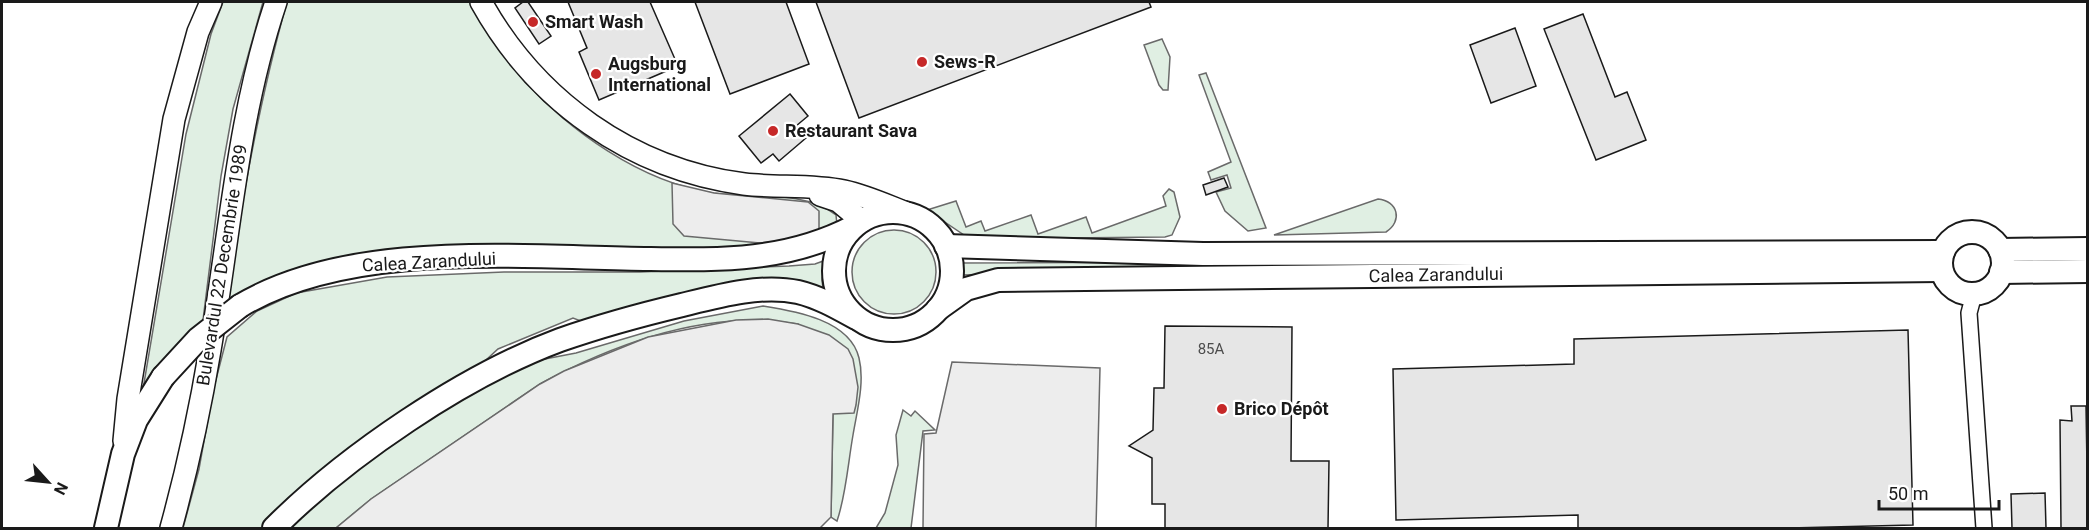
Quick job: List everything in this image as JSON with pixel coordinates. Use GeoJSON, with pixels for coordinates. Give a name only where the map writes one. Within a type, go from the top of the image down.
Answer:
{"type":"FeatureCollection","features":[{"type":"Feature","properties":{"kind":"main road"},"geometry":{"type":"LineString","coordinates":[[123,454],[128,399],[174,119],[198,32],[211,2]]}},
{"type":"Feature","properties":{"kind":"main road","name":"Bulevardul 22 Decembrie 1989"},"geometry":{"type":"LineString","coordinates":[[171,528],[186,473],[210,350],[244,128],[263,41],[276,2]]}},
{"type":"Feature","properties":{"kind":"main road","name":"Calea Zarandului"},"geometry":{"type":"LineString","coordinates":[[481,2],[506,41],[537,79],[592,127],[622,146],[687,173],[747,184],[843,191],[924,221],[937,232],[946,246],[951,261],[952,277],[948,294],[938,309]]}},
{"type":"Feature","properties":{"kind":"main road","name":"Calea Zarandului"},"geometry":{"type":"LineString","coordinates":[[787,187],[838,201],[858,224]]}},
{"type":"Feature","properties":{"kind":"main road","name":"Calea Zarandului"},"geometry":{"type":"LineString","coordinates":[[106,528],[123,454],[136,420],[163,377],[198,339],[240,306],[284,284],[339,269],[469,257],[738,259],[806,248],[889,212],[909,214]]}},
{"type":"Feature","properties":{"kind":"main road"},"geometry":{"type":"LineString","coordinates":[[856,318],[844,305],[837,290],[834,273],[836,256],[843,240],[858,224]]}},
{"type":"Feature","properties":{"kind":"main road"},"geometry":{"type":"LineString","coordinates":[[1976,232],[1994,241],[2001,261],[1993,285],[1974,294],[1957,290],[1950,285],[1942,261],[1956,236],[1976,232]]}},
{"type":"Feature","properties":{"kind":"main road","name":"Calea Zarandului"},"geometry":{"type":"LineString","coordinates":[[946,246],[1203,254],[1942,261]]}},
{"type":"Feature","properties":{"kind":"main road"},"geometry":{"type":"LineString","coordinates":[[2001,261],[2088,249]]}},
{"type":"Feature","properties":{"kind":"main road","name":"Calea Zarandului"},"geometry":{"type":"LineString","coordinates":[[274,528],[298,504],[351,461],[422,412],[497,370],[558,341],[622,319],[708,298],[775,290],[813,297],[871,327],[890,331],[908,328],[926,321],[938,309],[966,289],[998,280],[1942,261]]}},
{"type":"Feature","properties":{"kind":"main road"},"geometry":{"type":"LineString","coordinates":[[2001,261],[2088,271]]}},
{"type":"Feature","properties":{"kind":"street"},"geometry":{"type":"LineString","coordinates":[[1974,294],[1969,313],[1984,528]]}},
{"type":"Feature","properties":{"kind":"green space"},"geometry":{"type":"Polygon","coordinates":[[[223,2],[263,2],[233,109],[221,176],[202,328],[141,401],[186,134],[211,34],[223,2]]]}},
{"type":"Feature","properties":{"kind":"green space"},"geometry":{"type":"Polygon","coordinates":[[[287,2],[470,2],[500,50],[521,77],[561,116],[608,151],[659,178],[686,187],[713,193],[777,196],[809,202],[836,215],[837,225],[803,246],[441,255],[225,305],[260,114],[287,2]]]}},
{"type":"Feature","properties":{"kind":"green space"},"geometry":{"type":"Polygon","coordinates":[[[1162,39],[1170,57],[1168,90],[1163,90],[1159,85],[1144,45],[1162,39]]]}},
{"type":"Feature","properties":{"kind":"green space"},"geometry":{"type":"Polygon","coordinates":[[[1206,73],[1266,228],[1248,231],[1225,211],[1216,192],[1231,188],[1227,175],[1211,180],[1208,172],[1231,162],[1199,75],[1206,73]]]}},
{"type":"Feature","properties":{"kind":"green space"},"geometry":{"type":"Polygon","coordinates":[[[1169,189],[1174,192],[1180,217],[1172,235],[1165,237],[970,239],[927,210],[956,201],[966,227],[981,221],[985,231],[1031,215],[1038,234],[1086,217],[1092,233],[1166,206],[1163,196],[1169,189]]]}},
{"type":"Feature","properties":{"kind":"green space"},"geometry":{"type":"Polygon","coordinates":[[[1378,199],[1390,203],[1396,212],[1395,222],[1386,232],[1274,235],[1378,199]]]}},
{"type":"Feature","properties":{"kind":"green space"},"geometry":{"type":"Polygon","coordinates":[[[894,230],[910,233],[924,242],[933,256],[936,272],[933,288],[924,302],[910,311],[894,314],[878,311],[864,302],[855,288],[852,272],[855,256],[864,242],[878,233],[894,230]]]}},
{"type":"Feature","properties":{"kind":"green space"},"geometry":{"type":"Polygon","coordinates":[[[826,260],[822,280],[824,297],[810,288],[586,323],[573,318],[498,349],[472,373],[266,528],[183,528],[199,469],[213,391],[227,337],[257,311],[296,293],[387,277],[504,272],[640,272],[789,266],[815,264],[826,260]]]}},
{"type":"Feature","properties":{"kind":"green space"},"geometry":{"type":"Polygon","coordinates":[[[1681,260],[1537,269],[957,275],[957,263],[1681,260]]]}},
{"type":"Feature","properties":{"kind":"green space"},"geometry":{"type":"Polygon","coordinates":[[[763,306],[805,315],[833,326],[854,345],[859,358],[860,396],[845,490],[837,521],[831,517],[833,414],[798,324],[731,321],[698,325],[632,343],[540,384],[371,499],[336,528],[276,528],[332,480],[519,364],[576,353],[684,321],[763,306]]]}},
{"type":"Feature","properties":{"kind":"green space"},"geometry":{"type":"Polygon","coordinates":[[[903,410],[911,416],[915,411],[935,430],[923,431],[911,528],[876,528],[885,513],[898,465],[896,435],[903,410]]]}},
{"type":"Feature","properties":{"kind":"shaded area"},"geometry":{"type":"Polygon","coordinates":[[[672,183],[714,193],[808,202],[819,211],[819,229],[805,239],[760,243],[684,236],[673,224],[672,183]]]}},
{"type":"Feature","properties":{"kind":"shaded area"},"geometry":{"type":"Polygon","coordinates":[[[768,319],[798,324],[829,335],[848,349],[853,359],[858,387],[856,405],[854,413],[833,414],[831,517],[820,528],[336,528],[371,499],[540,384],[564,371],[648,337],[736,320],[768,319]]]}},
{"type":"Feature","properties":{"kind":"shaded area"},"geometry":{"type":"Polygon","coordinates":[[[952,362],[1100,368],[1096,528],[923,528],[924,434],[936,433],[952,362]]]}},
{"type":"Feature","properties":{"kind":"building","name":"Smart Wash"},"geometry":{"type":"Polygon","coordinates":[[[523,2],[528,2],[551,36],[539,44],[515,8],[523,2]]]}},
{"type":"Feature","properties":{"kind":"building"},"geometry":{"type":"Polygon","coordinates":[[[568,2],[650,2],[678,66],[599,100],[579,52],[587,48],[568,2]]]}},
{"type":"Feature","properties":{"kind":"building"},"geometry":{"type":"Polygon","coordinates":[[[695,2],[786,2],[809,64],[730,94],[695,2]]]}},
{"type":"Feature","properties":{"kind":"building","name":"Sews-R"},"geometry":{"type":"Polygon","coordinates":[[[816,2],[1149,2],[1151,7],[859,118],[816,2]]]}},
{"type":"Feature","properties":{"kind":"building"},"geometry":{"type":"Polygon","coordinates":[[[1583,14],[1615,97],[1627,92],[1646,140],[1596,160],[1544,29],[1583,14]]]}},
{"type":"Feature","properties":{"kind":"building"},"geometry":{"type":"Polygon","coordinates":[[[1515,28],[1536,86],[1491,103],[1470,45],[1515,28]]]}},
{"type":"Feature","properties":{"kind":"building","name":"Restaurant Sava"},"geometry":{"type":"Polygon","coordinates":[[[790,94],[808,116],[796,126],[806,138],[779,161],[773,154],[761,163],[739,136],[790,94]]]}},
{"type":"Feature","properties":{"kind":"building"},"geometry":{"type":"Polygon","coordinates":[[[1224,178],[1228,187],[1206,195],[1203,185],[1224,178]]]}},
{"type":"Feature","properties":{"kind":"building","name":"Brico Dépôt"},"geometry":{"type":"Polygon","coordinates":[[[1165,326],[1292,327],[1291,461],[1329,461],[1328,528],[1165,528],[1165,504],[1152,504],[1152,458],[1129,446],[1153,430],[1154,388],[1164,388],[1165,326]]]}},
{"type":"Feature","properties":{"kind":"building"},"geometry":{"type":"Polygon","coordinates":[[[1908,330],[1913,525],[1789,528],[1578,528],[1578,515],[1396,520],[1393,369],[1574,364],[1574,339],[1908,330]]]}},
{"type":"Feature","properties":{"kind":"building"},"geometry":{"type":"Polygon","coordinates":[[[2071,406],[2086,406],[2088,528],[2061,528],[2060,420],[2072,421],[2071,406]]]}},
{"type":"Feature","properties":{"kind":"building"},"geometry":{"type":"Polygon","coordinates":[[[2045,493],[2046,528],[2012,528],[2011,494],[2045,493]]]}},
{"type":"Feature","properties":{"kind":"place","name":"Smart Wash"},"geometry":{"type":"Point","coordinates":[533,22]}},
{"type":"Feature","properties":{"kind":"place","name":"Sews-R"},"geometry":{"type":"Point","coordinates":[922,62]}},
{"type":"Feature","properties":{"kind":"place","name":"Augsburg International"},"geometry":{"type":"Point","coordinates":[596,74]}},
{"type":"Feature","properties":{"kind":"place","name":"Restaurant Sava"},"geometry":{"type":"Point","coordinates":[773,131]}},
{"type":"Feature","properties":{"kind":"place","name":"Brico Dépôt"},"geometry":{"type":"Point","coordinates":[1222,409]}}]}
